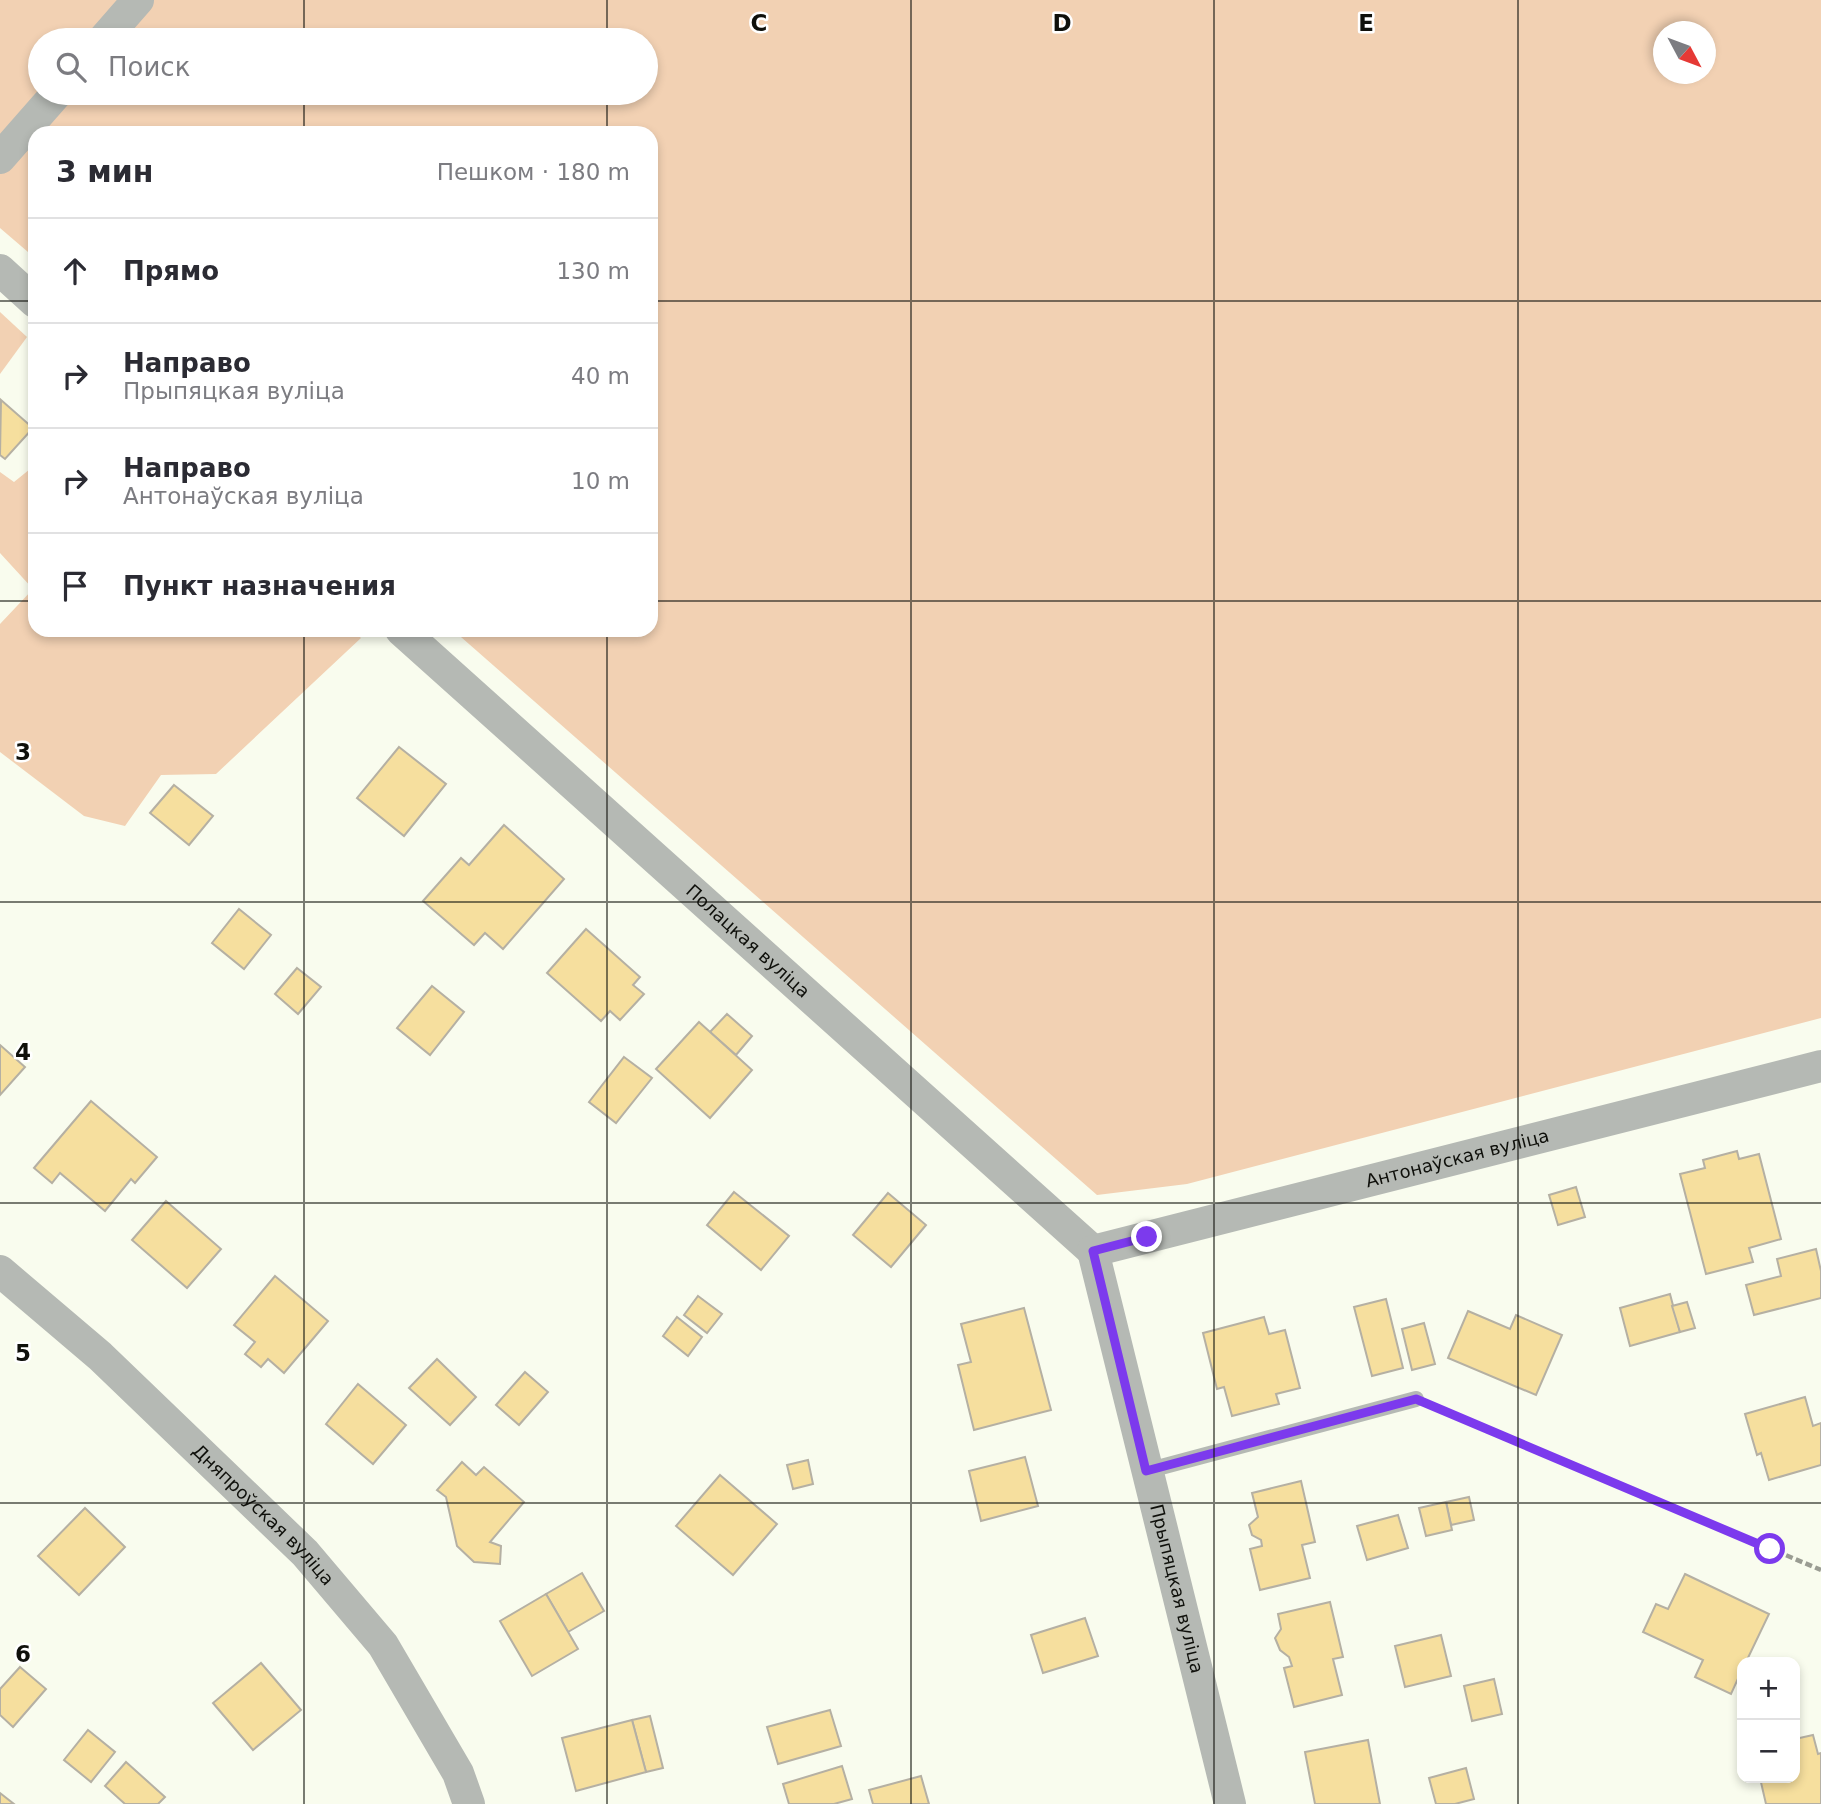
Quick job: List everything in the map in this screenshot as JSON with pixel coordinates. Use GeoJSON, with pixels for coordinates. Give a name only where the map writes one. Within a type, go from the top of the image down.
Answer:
{"type":"FeatureCollection","features":[{"type":"Feature","properties":{"kind":"street"},"geometry":{"type":"LineString","coordinates":[[114,28],[138,0]]}},
{"type":"Feature","properties":{"kind":"street"},"geometry":{"type":"LineString","coordinates":[[28,126],[46,105]]}},
{"type":"Feature","properties":{"kind":"street"},"geometry":{"type":"LineString","coordinates":[[0,158],[28,126]]}},
{"type":"Feature","properties":{"kind":"street"},"geometry":{"type":"LineString","coordinates":[[0,270],[28,296]]}},
{"type":"Feature","properties":{"kind":"street","name":"Полацкая вуліца"},"geometry":{"type":"LineString","coordinates":[[409,637],[1093,1251]]}},
{"type":"Feature","properties":{"kind":"street","name":"Антонаўская вуліца"},"geometry":{"type":"LineString","coordinates":[[1093,1251],[1821,1066]]}},
{"type":"Feature","properties":{"kind":"street","name":"Прыпяцкая вуліца"},"geometry":{"type":"LineString","coordinates":[[1093,1251],[1230,1804]]}},
{"type":"Feature","properties":{"kind":"street","name":"Дняпроўская вуліца"},"geometry":{"type":"LineString","coordinates":[[0,1271],[100,1356],[305,1553],[383,1645],[458,1773],[469,1804]]}},
{"type":"Feature","properties":{"kind":"lane"},"geometry":{"type":"LineString","coordinates":[[1146,1471],[1416,1399]]}},
{"type":"Feature","properties":{"kind":"path"},"geometry":{"type":"LineString","coordinates":[[1416,1399],[1821,1570]]}},
{"type":"Feature","properties":{"kind":"shaded area"},"geometry":{"type":"Polygon","coordinates":[[[0,0],[1821,0],[1821,1018],[1187,1184],[1097,1195],[461,637],[658,637],[658,126],[28,126],[28,252],[0,228],[0,0]]]}},
{"type":"Feature","properties":{"kind":"shaded area"},"geometry":{"type":"Polygon","coordinates":[[[0,312],[27,337],[0,374],[0,312]]]}},
{"type":"Feature","properties":{"kind":"shaded area"},"geometry":{"type":"Polygon","coordinates":[[[28,471],[28,584],[0,553],[0,472],[14,482],[28,471]]]}},
{"type":"Feature","properties":{"kind":"shaded area"},"geometry":{"type":"Polygon","coordinates":[[[28,594],[28,637],[361,638],[216,774],[161,775],[125,826],[84,816],[0,752],[0,624],[28,594]]]}},
{"type":"Feature","properties":{"kind":"building"},"geometry":{"type":"Polygon","coordinates":[[[1,400],[28,424],[28,434],[5,459],[0,455],[1,400]]]}},
{"type":"Feature","properties":{"kind":"building"},"geometry":{"type":"Polygon","coordinates":[[[399,747],[446,784],[404,836],[357,798],[399,747]]]}},
{"type":"Feature","properties":{"kind":"building"},"geometry":{"type":"Polygon","coordinates":[[[174,785],[213,816],[189,845],[150,813],[174,785]]]}},
{"type":"Feature","properties":{"kind":"building"},"geometry":{"type":"Polygon","coordinates":[[[504,825],[564,879],[503,949],[485,933],[474,945],[423,901],[461,858],[469,865],[504,825]]]}},
{"type":"Feature","properties":{"kind":"building"},"geometry":{"type":"Polygon","coordinates":[[[239,909],[271,935],[244,969],[212,943],[239,909]]]}},
{"type":"Feature","properties":{"kind":"building"},"geometry":{"type":"Polygon","coordinates":[[[586,929],[640,977],[633,985],[644,994],[620,1020],[610,1011],[601,1021],[547,973],[586,929]]]}},
{"type":"Feature","properties":{"kind":"building"},"geometry":{"type":"Polygon","coordinates":[[[297,968],[321,987],[298,1014],[275,994],[297,968]]]}},
{"type":"Feature","properties":{"kind":"building"},"geometry":{"type":"Polygon","coordinates":[[[432,986],[464,1012],[430,1055],[397,1028],[432,986]]]}},
{"type":"Feature","properties":{"kind":"building"},"geometry":{"type":"Polygon","coordinates":[[[727,1014],[752,1036],[736,1055],[710,1032],[727,1014]]]}},
{"type":"Feature","properties":{"kind":"building"},"geometry":{"type":"Polygon","coordinates":[[[699,1022],[752,1070],[710,1118],[656,1069],[699,1022]]]}},
{"type":"Feature","properties":{"kind":"building"},"geometry":{"type":"Polygon","coordinates":[[[0,1045],[25,1067],[0,1095],[0,1045]]]}},
{"type":"Feature","properties":{"kind":"building"},"geometry":{"type":"Polygon","coordinates":[[[624,1057],[652,1078],[616,1123],[589,1102],[624,1057]]]}},
{"type":"Feature","properties":{"kind":"building"},"geometry":{"type":"Polygon","coordinates":[[[91,1101],[157,1157],[135,1183],[131,1179],[105,1211],[60,1173],[52,1183],[34,1168],[91,1101]]]}},
{"type":"Feature","properties":{"kind":"building"},"geometry":{"type":"Polygon","coordinates":[[[1737,1151],[1739,1159],[1759,1154],[1781,1239],[1749,1248],[1753,1262],[1706,1274],[1680,1174],[1705,1168],[1703,1160],[1737,1151]]]}},
{"type":"Feature","properties":{"kind":"building"},"geometry":{"type":"Polygon","coordinates":[[[1576,1187],[1585,1217],[1558,1225],[1549,1195],[1576,1187]]]}},
{"type":"Feature","properties":{"kind":"building"},"geometry":{"type":"Polygon","coordinates":[[[734,1192],[789,1236],[761,1270],[707,1225],[734,1192]]]}},
{"type":"Feature","properties":{"kind":"building"},"geometry":{"type":"Polygon","coordinates":[[[888,1193],[926,1225],[891,1267],[853,1235],[888,1193]]]}},
{"type":"Feature","properties":{"kind":"building"},"geometry":{"type":"Polygon","coordinates":[[[166,1201],[221,1249],[187,1288],[132,1240],[166,1201]]]}},
{"type":"Feature","properties":{"kind":"building"},"geometry":{"type":"Polygon","coordinates":[[[1816,1249],[1821,1271],[1821,1298],[1754,1315],[1746,1285],[1781,1276],[1777,1259],[1816,1249]]]}},
{"type":"Feature","properties":{"kind":"building"},"geometry":{"type":"Polygon","coordinates":[[[275,1276],[328,1321],[284,1373],[268,1359],[261,1367],[245,1354],[255,1342],[234,1325],[275,1276]]]}},
{"type":"Feature","properties":{"kind":"building"},"geometry":{"type":"Polygon","coordinates":[[[1670,1294],[1680,1332],[1630,1346],[1620,1308],[1670,1294]]]}},
{"type":"Feature","properties":{"kind":"building"},"geometry":{"type":"Polygon","coordinates":[[[698,1296],[722,1314],[707,1333],[684,1315],[698,1296]]]}},
{"type":"Feature","properties":{"kind":"building"},"geometry":{"type":"Polygon","coordinates":[[[1386,1299],[1403,1368],[1372,1376],[1354,1307],[1386,1299]]]}},
{"type":"Feature","properties":{"kind":"building"},"geometry":{"type":"Polygon","coordinates":[[[1687,1302],[1695,1328],[1680,1332],[1672,1306],[1687,1302]]]}},
{"type":"Feature","properties":{"kind":"building"},"geometry":{"type":"Polygon","coordinates":[[[1024,1308],[1051,1410],[974,1430],[958,1365],[971,1362],[961,1324],[1024,1308]]]}},
{"type":"Feature","properties":{"kind":"building"},"geometry":{"type":"Polygon","coordinates":[[[1468,1311],[1510,1329],[1516,1315],[1562,1335],[1536,1395],[1448,1358],[1468,1311]]]}},
{"type":"Feature","properties":{"kind":"building"},"geometry":{"type":"Polygon","coordinates":[[[677,1317],[702,1337],[688,1356],[663,1336],[677,1317]]]}},
{"type":"Feature","properties":{"kind":"building"},"geometry":{"type":"Polygon","coordinates":[[[1264,1317],[1269,1334],[1285,1330],[1300,1388],[1276,1394],[1279,1404],[1232,1416],[1224,1387],[1217,1389],[1203,1333],[1264,1317]]]}},
{"type":"Feature","properties":{"kind":"building"},"geometry":{"type":"Polygon","coordinates":[[[1424,1323],[1435,1364],[1412,1370],[1402,1329],[1424,1323]]]}},
{"type":"Feature","properties":{"kind":"building"},"geometry":{"type":"Polygon","coordinates":[[[437,1359],[476,1397],[450,1425],[409,1388],[437,1359]]]}},
{"type":"Feature","properties":{"kind":"building"},"geometry":{"type":"Polygon","coordinates":[[[525,1372],[548,1392],[519,1425],[496,1405],[525,1372]]]}},
{"type":"Feature","properties":{"kind":"building"},"geometry":{"type":"Polygon","coordinates":[[[358,1384],[406,1425],[373,1464],[326,1424],[358,1384]]]}},
{"type":"Feature","properties":{"kind":"building"},"geometry":{"type":"Polygon","coordinates":[[[1805,1397],[1813,1426],[1821,1423],[1821,1465],[1769,1480],[1761,1453],[1757,1455],[1745,1414],[1805,1397]]]}},
{"type":"Feature","properties":{"kind":"building"},"geometry":{"type":"Polygon","coordinates":[[[1025,1457],[1038,1506],[981,1521],[969,1471],[1025,1457]]]}},
{"type":"Feature","properties":{"kind":"building"},"geometry":{"type":"Polygon","coordinates":[[[808,1460],[813,1484],[793,1489],[787,1465],[808,1460]]]}},
{"type":"Feature","properties":{"kind":"building"},"geometry":{"type":"Polygon","coordinates":[[[462,1462],[476,1475],[484,1467],[524,1502],[490,1542],[501,1546],[500,1564],[474,1562],[457,1546],[446,1497],[437,1490],[462,1462]]]}},
{"type":"Feature","properties":{"kind":"building"},"geometry":{"type":"Polygon","coordinates":[[[720,1475],[777,1524],[733,1575],[676,1526],[720,1475]]]}},
{"type":"Feature","properties":{"kind":"building"},"geometry":{"type":"Polygon","coordinates":[[[1301,1481],[1315,1542],[1302,1545],[1310,1578],[1260,1590],[1250,1549],[1262,1546],[1261,1540],[1252,1535],[1249,1525],[1258,1517],[1252,1493],[1301,1481]]]}},
{"type":"Feature","properties":{"kind":"building"},"geometry":{"type":"Polygon","coordinates":[[[1469,1497],[1474,1520],[1451,1525],[1446,1502],[1469,1497]]]}},
{"type":"Feature","properties":{"kind":"building"},"geometry":{"type":"Polygon","coordinates":[[[1446,1502],[1452,1530],[1426,1536],[1419,1508],[1446,1502]]]}},
{"type":"Feature","properties":{"kind":"building"},"geometry":{"type":"Polygon","coordinates":[[[85,1508],[125,1547],[79,1595],[38,1556],[85,1508]]]}},
{"type":"Feature","properties":{"kind":"building"},"geometry":{"type":"Polygon","coordinates":[[[1398,1515],[1408,1548],[1367,1560],[1357,1526],[1398,1515]]]}},
{"type":"Feature","properties":{"kind":"building"},"geometry":{"type":"Polygon","coordinates":[[[582,1573],[604,1611],[568,1632],[546,1594],[582,1573]]]}},
{"type":"Feature","properties":{"kind":"building"},"geometry":{"type":"Polygon","coordinates":[[[1685,1574],[1769,1614],[1748,1657],[1737,1657],[1737,1681],[1731,1694],[1695,1677],[1703,1660],[1643,1632],[1656,1604],[1668,1609],[1685,1574]]]}},
{"type":"Feature","properties":{"kind":"building"},"geometry":{"type":"Polygon","coordinates":[[[546,1594],[578,1649],[532,1676],[500,1621],[546,1594]]]}},
{"type":"Feature","properties":{"kind":"building"},"geometry":{"type":"Polygon","coordinates":[[[1330,1602],[1343,1657],[1333,1659],[1342,1695],[1294,1707],[1284,1668],[1292,1666],[1289,1657],[1280,1650],[1275,1638],[1281,1629],[1278,1614],[1330,1602]]]}},
{"type":"Feature","properties":{"kind":"building"},"geometry":{"type":"Polygon","coordinates":[[[1085,1618],[1098,1656],[1043,1673],[1031,1635],[1085,1618]]]}},
{"type":"Feature","properties":{"kind":"building"},"geometry":{"type":"Polygon","coordinates":[[[1441,1635],[1451,1676],[1405,1687],[1395,1646],[1441,1635]]]}},
{"type":"Feature","properties":{"kind":"building"},"geometry":{"type":"Polygon","coordinates":[[[261,1663],[301,1710],[253,1750],[213,1703],[261,1663]]]}},
{"type":"Feature","properties":{"kind":"building"},"geometry":{"type":"Polygon","coordinates":[[[20,1667],[46,1689],[13,1727],[0,1715],[0,1689],[20,1667]]]}},
{"type":"Feature","properties":{"kind":"building"},"geometry":{"type":"Polygon","coordinates":[[[1494,1679],[1502,1714],[1472,1721],[1464,1686],[1494,1679]]]}},
{"type":"Feature","properties":{"kind":"building"},"geometry":{"type":"Polygon","coordinates":[[[830,1710],[841,1746],[778,1764],[767,1727],[830,1710]]]}},
{"type":"Feature","properties":{"kind":"building"},"geometry":{"type":"Polygon","coordinates":[[[650,1716],[663,1768],[646,1772],[632,1720],[650,1716]]]}},
{"type":"Feature","properties":{"kind":"building"},"geometry":{"type":"Polygon","coordinates":[[[632,1720],[646,1772],[576,1791],[562,1738],[632,1720]]]}},
{"type":"Feature","properties":{"kind":"building"},"geometry":{"type":"Polygon","coordinates":[[[88,1730],[115,1752],[91,1782],[64,1760],[88,1730]]]}},
{"type":"Feature","properties":{"kind":"building"},"geometry":{"type":"Polygon","coordinates":[[[1813,1735],[1818,1754],[1821,1753],[1821,1804],[1766,1804],[1761,1783],[1800,1783],[1800,1738],[1813,1735]]]}},
{"type":"Feature","properties":{"kind":"building"},"geometry":{"type":"Polygon","coordinates":[[[1368,1740],[1380,1804],[1315,1804],[1305,1752],[1368,1740]]]}},
{"type":"Feature","properties":{"kind":"building"},"geometry":{"type":"Polygon","coordinates":[[[126,1762],[165,1797],[158,1804],[125,1804],[105,1786],[126,1762]]]}},
{"type":"Feature","properties":{"kind":"building"},"geometry":{"type":"Polygon","coordinates":[[[842,1766],[852,1799],[834,1804],[789,1804],[783,1784],[842,1766]]]}},
{"type":"Feature","properties":{"kind":"building"},"geometry":{"type":"Polygon","coordinates":[[[1466,1768],[1474,1799],[1455,1804],[1436,1804],[1429,1778],[1466,1768]]]}},
{"type":"Feature","properties":{"kind":"building"},"geometry":{"type":"Polygon","coordinates":[[[921,1776],[929,1804],[873,1804],[869,1790],[921,1776]]]}},
{"type":"Feature","properties":{"kind":"building"},"geometry":{"type":"Polygon","coordinates":[[[0,1793],[14,1804],[0,1804],[0,1793]]]}},
{"type":"Feature","properties":{"kind":"route"},"geometry":{"type":"LineString","coordinates":[[1147,1237],[1093,1251],[1146,1471],[1416,1399],[1770,1549]]}}]}
